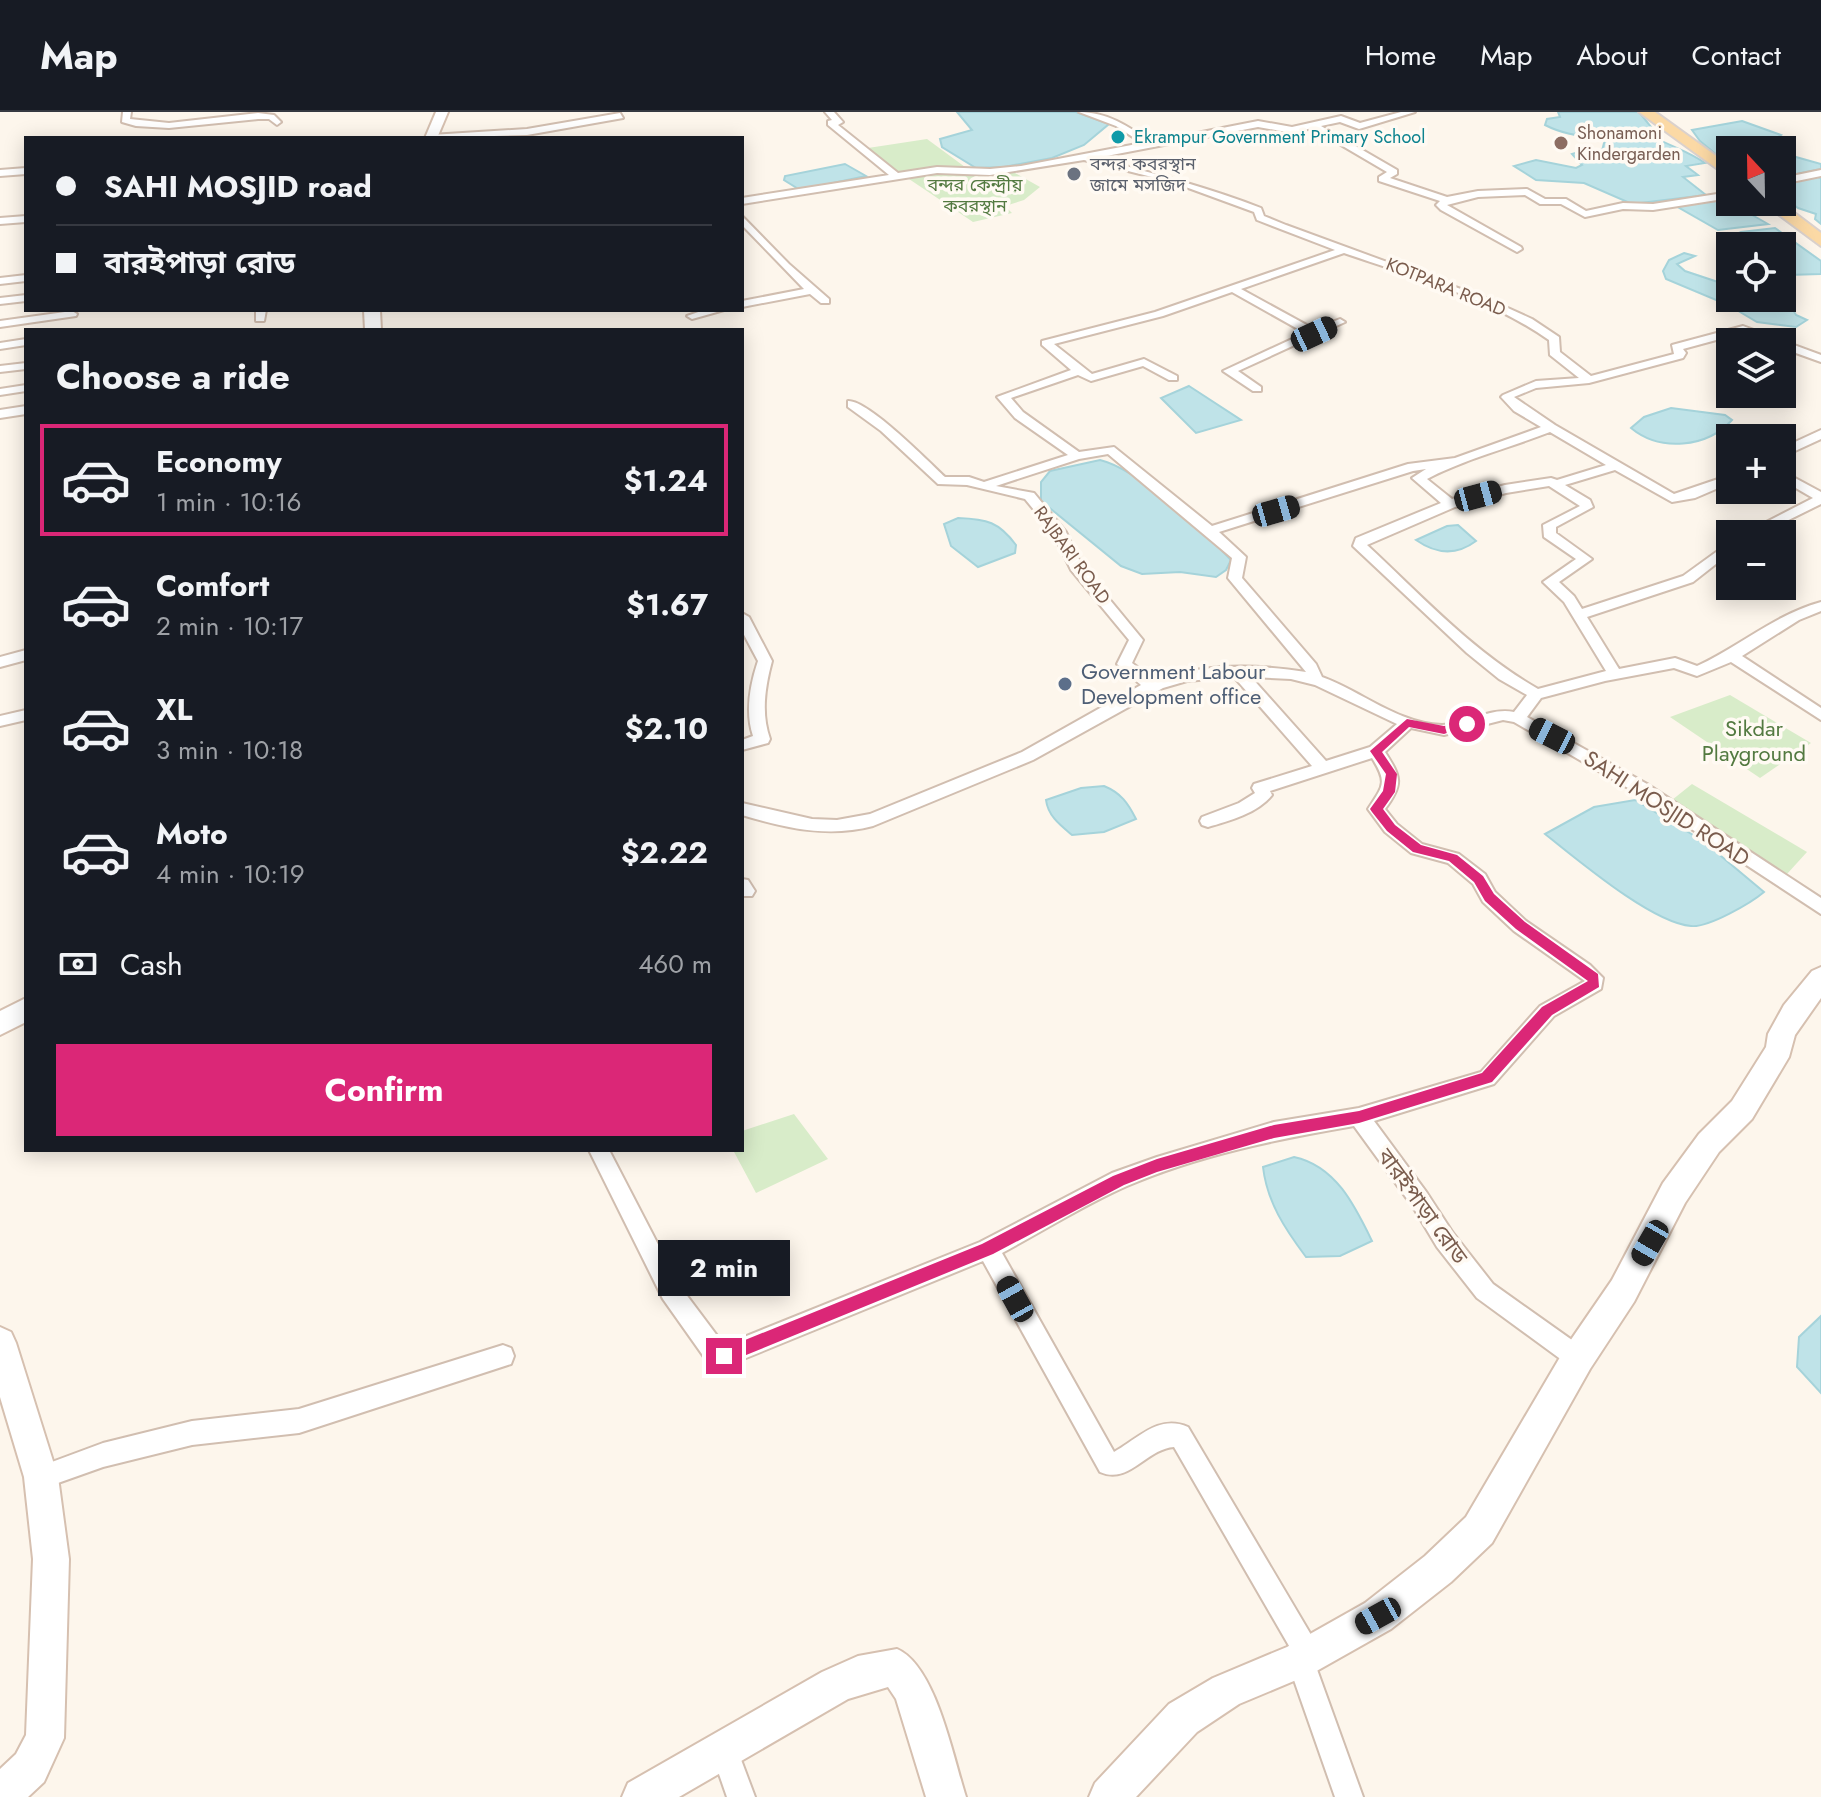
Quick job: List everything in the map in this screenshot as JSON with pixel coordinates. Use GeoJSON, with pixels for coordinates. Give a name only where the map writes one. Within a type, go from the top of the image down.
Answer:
{"type":"FeatureCollection","features":[{"type":"Feature","properties":{"kind":"main road"},"geometry":{"type":"LineString","coordinates":[[1646,112],[1716,163]]}},
{"type":"Feature","properties":{"kind":"main road"},"geometry":{"type":"LineString","coordinates":[[1789,216],[1819,238]]}},
{"type":"Feature","properties":{"kind":"street"},"geometry":{"type":"LineString","coordinates":[[127,112],[125,120],[134,124],[169,125],[258,116],[271,117],[277,122]]}},
{"type":"Feature","properties":{"kind":"street"},"geometry":{"type":"LineString","coordinates":[[829,112],[839,122],[831,123],[898,178]]}},
{"type":"Feature","properties":{"kind":"street"},"geometry":{"type":"LineString","coordinates":[[1083,112],[1119,124],[1150,145]]}},
{"type":"Feature","properties":{"kind":"street"},"geometry":{"type":"LineString","coordinates":[[744,201],[937,170],[1005,171],[1258,124],[1292,130],[1315,126],[1336,115],[1359,126],[1411,112]]}},
{"type":"Feature","properties":{"kind":"street"},"geometry":{"type":"LineString","coordinates":[[423,115],[441,113],[432,136]]}},
{"type":"Feature","properties":{"kind":"street"},"geometry":{"type":"LineString","coordinates":[[463,136],[527,132],[620,116]]}},
{"type":"Feature","properties":{"kind":"street"},"geometry":{"type":"LineString","coordinates":[[1315,126],[1394,172],[1382,179],[1447,200]]}},
{"type":"Feature","properties":{"kind":"street","name":"KOTPARA ROAD"},"geometry":{"type":"LineString","coordinates":[[1084,157],[1223,197],[1258,210],[1260,218],[1490,303],[1555,339],[1554,353],[1589,380]]}},
{"type":"Feature","properties":{"kind":"street"},"geometry":{"type":"LineString","coordinates":[[0,173],[24,171]]}},
{"type":"Feature","properties":{"kind":"street"},"geometry":{"type":"LineString","coordinates":[[1796,178],[1821,173]]}},
{"type":"Feature","properties":{"kind":"street"},"geometry":{"type":"LineString","coordinates":[[1517,249],[1441,205],[1447,200],[1478,194],[1527,192],[1546,203],[1563,201],[1585,214],[1623,206],[1653,207],[1716,197]]}},
{"type":"Feature","properties":{"kind":"street"},"geometry":{"type":"LineString","coordinates":[[0,221],[24,219]]}},
{"type":"Feature","properties":{"kind":"street"},"geometry":{"type":"LineString","coordinates":[[744,221],[785,266],[825,301]]}},
{"type":"Feature","properties":{"kind":"street"},"geometry":{"type":"LineString","coordinates":[[1173,378],[1144,362],[1091,378],[1046,343],[1159,314],[1343,250]]}},
{"type":"Feature","properties":{"kind":"street"},"geometry":{"type":"LineString","coordinates":[[0,281],[24,278]]}},
{"type":"Feature","properties":{"kind":"street"},"geometry":{"type":"LineString","coordinates":[[1234,289],[1314,334]]}},
{"type":"Feature","properties":{"kind":"street"},"geometry":{"type":"LineString","coordinates":[[744,304],[813,290]]}},
{"type":"Feature","properties":{"kind":"street"},"geometry":{"type":"LineString","coordinates":[[0,301],[24,298]]}},
{"type":"Feature","properties":{"kind":"street"},"geometry":{"type":"LineString","coordinates":[[692,316],[710,312]]}},
{"type":"Feature","properties":{"kind":"street"},"geometry":{"type":"LineString","coordinates":[[0,324],[72,314]]}},
{"type":"Feature","properties":{"kind":"street"},"geometry":{"type":"LineString","coordinates":[[1257,389],[1229,371],[1340,322]]}},
{"type":"Feature","properties":{"kind":"street"},"geometry":{"type":"LineString","coordinates":[[1716,336],[1676,347],[1679,356],[1589,380],[1560,384],[1545,381],[1507,397],[1551,428],[1672,498],[1716,485]]}},
{"type":"Feature","properties":{"kind":"street"},"geometry":{"type":"LineString","coordinates":[[0,346],[24,342]]}},
{"type":"Feature","properties":{"kind":"street"},"geometry":{"type":"LineString","coordinates":[[1796,349],[1821,359]]}},
{"type":"Feature","properties":{"kind":"street"},"geometry":{"type":"LineString","coordinates":[[0,369],[24,366]]}},
{"type":"Feature","properties":{"kind":"street"},"geometry":{"type":"LineString","coordinates":[[1077,456],[1019,415],[1003,397],[1079,371]]}},
{"type":"Feature","properties":{"kind":"street"},"geometry":{"type":"LineString","coordinates":[[0,392],[24,388]]}},
{"type":"Feature","properties":{"kind":"street"},"geometry":{"type":"LineString","coordinates":[[852,404],[885,428],[942,481],[969,481],[985,487],[999,477],[1014,477],[1077,456],[1110,450],[1239,557],[1235,578],[1311,667],[1316,680]]}},
{"type":"Feature","properties":{"kind":"street"},"geometry":{"type":"LineString","coordinates":[[0,414],[24,410]]}},
{"type":"Feature","properties":{"kind":"street"},"geometry":{"type":"LineString","coordinates":[[1450,504],[1418,478],[1551,428]]}},
{"type":"Feature","properties":{"kind":"street"},"geometry":{"type":"LineString","coordinates":[[1796,446],[1821,434]]}},
{"type":"Feature","properties":{"kind":"street"},"geometry":{"type":"LineString","coordinates":[[1210,531],[1412,467],[1457,462]]}},
{"type":"Feature","properties":{"kind":"street"},"geometry":{"type":"LineString","coordinates":[[1557,484],[1615,466]]}},
{"type":"Feature","properties":{"kind":"street"},"geometry":{"type":"LineString","coordinates":[[1536,694],[1504,676],[1472,650],[1360,546],[1361,541],[1450,504],[1505,489],[1544,482],[1557,484],[1588,505],[1552,522],[1548,532],[1585,559],[1550,582],[1569,599],[1615,674]]}},
{"type":"Feature","properties":{"kind":"street"},"geometry":{"type":"LineString","coordinates":[[1796,483],[1821,498]]}},
{"type":"Feature","properties":{"kind":"street","name":"RAJBARI ROAD"},"geometry":{"type":"LineString","coordinates":[[985,487],[1029,496],[1059,532],[1076,567],[1136,640],[1124,664],[1140,679],[1151,684]]}},
{"type":"Feature","properties":{"kind":"street"},"geometry":{"type":"LineString","coordinates":[[1778,520],[1821,498]]}},
{"type":"Feature","properties":{"kind":"street"},"geometry":{"type":"LineString","coordinates":[[1580,615],[1688,579],[1716,557]]}},
{"type":"Feature","properties":{"kind":"street"},"geometry":{"type":"LineString","coordinates":[[744,810],[800,824],[840,826],[874,820],[1021,761],[1151,684],[1189,676],[1239,673],[1316,680],[1407,723],[1444,730],[1503,715],[1518,718],[1536,694],[1675,663],[1697,671],[1732,656],[1794,617],[1821,606]]}},
{"type":"Feature","properties":{"kind":"street"},"geometry":{"type":"LineString","coordinates":[[744,621],[765,661],[756,721],[762,739],[744,744]]}},
{"type":"Feature","properties":{"kind":"street"},"geometry":{"type":"LineString","coordinates":[[0,662],[24,656]]}},
{"type":"Feature","properties":{"kind":"street"},"geometry":{"type":"LineString","coordinates":[[1732,656],[1821,715]]}},
{"type":"Feature","properties":{"kind":"street"},"geometry":{"type":"LineString","coordinates":[[1239,673],[1323,768]]}},
{"type":"Feature","properties":{"kind":"street"},"geometry":{"type":"LineString","coordinates":[[0,721],[24,715]]}},
{"type":"Feature","properties":{"kind":"street","name":"SAHI MOSJID ROAD"},"geometry":{"type":"LineString","coordinates":[[1518,718],[1641,788],[1821,907]]}},
{"type":"Feature","properties":{"kind":"street"},"geometry":{"type":"LineString","coordinates":[[1208,821],[1264,795],[1260,788],[1376,751],[1407,723]]}},
{"type":"Feature","properties":{"kind":"street"},"geometry":{"type":"LineString","coordinates":[[600,1152],[671,1292],[717,1356],[761,1342],[988,1249],[1119,1180],[1157,1166],[1274,1131],[1359,1117],[1487,1078],[1547,1011],[1595,984],[1594,978],[1520,926],[1489,897],[1479,879],[1453,858],[1417,849],[1391,828],[1376,809],[1389,792],[1391,774],[1376,751]]}},
{"type":"Feature","properties":{"kind":"street"},"geometry":{"type":"LineString","coordinates":[[1109,1797],[1183,1718],[1226,1691],[1304,1657],[1378,1616],[1438,1569],[1479,1530],[1578,1358],[1623,1291],[1674,1193],[1709,1143],[1742,1110],[1779,1049],[1782,1034],[1794,1013],[1821,978]]}},
{"type":"Feature","properties":{"kind":"street"},"geometry":{"type":"LineString","coordinates":[[0,1024],[24,1010]]}},
{"type":"Feature","properties":{"kind":"street","name":"বারইপাড়া রোড"},"geometry":{"type":"LineString","coordinates":[[1359,1117],[1420,1200],[1445,1240],[1485,1291],[1578,1358]]}},
{"type":"Feature","properties":{"kind":"street"},"geometry":{"type":"LineString","coordinates":[[988,1249],[1108,1464],[1116,1466],[1150,1441],[1180,1435],[1304,1657],[1349,1797]]}},
{"type":"Feature","properties":{"kind":"street"},"geometry":{"type":"LineString","coordinates":[[0,1343],[41,1477],[51,1559],[45,1738],[30,1768],[0,1796]]}},
{"type":"Feature","properties":{"kind":"street"},"geometry":{"type":"LineString","coordinates":[[41,1477],[103,1455],[192,1433],[299,1421],[503,1356]]}},
{"type":"Feature","properties":{"kind":"street"},"geometry":{"type":"LineString","coordinates":[[642,1797],[685,1769],[724,1751],[831,1688],[874,1669],[897,1668],[912,1689],[946,1797]]}},
{"type":"Feature","properties":{"kind":"street"},"geometry":{"type":"LineString","coordinates":[[724,1751],[741,1797]]}},
{"type":"Feature","properties":{"kind":"green space"},"geometry":{"type":"Polygon","coordinates":[[[927,139],[965,167],[897,175],[868,148],[927,139]]]}},
{"type":"Feature","properties":{"kind":"green space","name":"বন্দর কেন্দ্রীয় কবরস্থান"},"geometry":{"type":"Polygon","coordinates":[[[943,172],[1015,173],[1040,187],[1024,200],[1005,206],[1012,213],[973,222],[909,179],[943,172]]]}},
{"type":"Feature","properties":{"kind":"green space","name":"Sikdar Playground"},"geometry":{"type":"Polygon","coordinates":[[[1730,695],[1811,743],[1760,778],[1670,717],[1730,695]]]}},
{"type":"Feature","properties":{"kind":"green space"},"geometry":{"type":"Polygon","coordinates":[[[1692,784],[1807,852],[1787,874],[1672,800],[1692,784]]]}},
{"type":"Feature","properties":{"kind":"green space"},"geometry":{"type":"Polygon","coordinates":[[[794,1114],[828,1159],[756,1193],[734,1152],[744,1152],[744,1130],[794,1114]]]}},
{"type":"Feature","properties":{"kind":"water"},"geometry":{"type":"Polygon","coordinates":[[[957,112],[1076,112],[1109,124],[1084,145],[1052,158],[1004,167],[976,168],[942,147],[940,139],[972,130],[957,112]]]}},
{"type":"Feature","properties":{"kind":"water"},"geometry":{"type":"Polygon","coordinates":[[[1558,112],[1639,112],[1656,133],[1614,138],[1571,134],[1545,125],[1547,119],[1560,117],[1558,112]]]}},
{"type":"Feature","properties":{"kind":"water"},"geometry":{"type":"Polygon","coordinates":[[[1742,121],[1781,135],[1716,136],[1716,154],[1692,130],[1742,121]]]}},
{"type":"Feature","properties":{"kind":"water"},"geometry":{"type":"Polygon","coordinates":[[[1654,137],[1705,163],[1686,166],[1698,175],[1683,177],[1706,195],[1632,204],[1584,183],[1536,180],[1514,166],[1536,160],[1576,168],[1582,165],[1572,154],[1585,150],[1602,151],[1605,139],[1654,137]]]}},
{"type":"Feature","properties":{"kind":"water"},"geometry":{"type":"Polygon","coordinates":[[[1796,157],[1821,164],[1821,169],[1796,174],[1796,157]]]}},
{"type":"Feature","properties":{"kind":"water"},"geometry":{"type":"Polygon","coordinates":[[[845,164],[866,176],[800,190],[784,180],[785,176],[845,164]]]}},
{"type":"Feature","properties":{"kind":"water"},"geometry":{"type":"Polygon","coordinates":[[[1815,176],[1821,178],[1821,224],[1815,219],[1816,214],[1796,206],[1796,180],[1815,176]]]}},
{"type":"Feature","properties":{"kind":"water"},"geometry":{"type":"Polygon","coordinates":[[[1716,200],[1716,216],[1754,216],[1768,224],[1718,230],[1676,206],[1716,200]]]}},
{"type":"Feature","properties":{"kind":"water"},"geometry":{"type":"Polygon","coordinates":[[[1775,228],[1781,232],[1741,232],[1775,228]]]}},
{"type":"Feature","properties":{"kind":"water"},"geometry":{"type":"Polygon","coordinates":[[[1796,243],[1821,261],[1821,274],[1796,275],[1796,243]]]}},
{"type":"Feature","properties":{"kind":"water"},"geometry":{"type":"Polygon","coordinates":[[[1684,253],[1695,256],[1677,264],[1685,271],[1716,281],[1716,300],[1666,279],[1663,271],[1669,260],[1684,253]]]}},
{"type":"Feature","properties":{"kind":"water"},"geometry":{"type":"Polygon","coordinates":[[[1740,312],[1794,312],[1807,320],[1796,327],[1757,322],[1740,312]]]}},
{"type":"Feature","properties":{"kind":"water"},"geometry":{"type":"Polygon","coordinates":[[[1189,386],[1241,420],[1196,433],[1161,398],[1189,386]]]}},
{"type":"Feature","properties":{"kind":"water"},"geometry":{"type":"Polygon","coordinates":[[[1671,408],[1725,415],[1732,420],[1728,424],[1716,424],[1716,432],[1710,436],[1683,444],[1656,441],[1631,428],[1644,417],[1671,408]]]}},
{"type":"Feature","properties":{"kind":"water"},"geometry":{"type":"Polygon","coordinates":[[[1100,460],[1133,475],[1188,518],[1231,560],[1226,570],[1216,577],[1180,572],[1142,574],[1121,566],[1041,501],[1041,482],[1050,471],[1100,460]]]}},
{"type":"Feature","properties":{"kind":"water"},"geometry":{"type":"Polygon","coordinates":[[[958,518],[977,519],[998,527],[1016,545],[1015,553],[978,567],[951,546],[944,524],[958,518]]]}},
{"type":"Feature","properties":{"kind":"water"},"geometry":{"type":"Polygon","coordinates":[[[1458,525],[1476,541],[1461,549],[1446,551],[1416,540],[1447,526],[1458,525]]]}},
{"type":"Feature","properties":{"kind":"water"},"geometry":{"type":"Polygon","coordinates":[[[1104,786],[1123,799],[1136,819],[1104,832],[1072,835],[1049,811],[1046,800],[1081,788],[1104,786]]]}},
{"type":"Feature","properties":{"kind":"water"},"geometry":{"type":"Polygon","coordinates":[[[1635,800],[1703,841],[1764,892],[1708,923],[1691,926],[1675,922],[1616,889],[1545,834],[1594,807],[1635,800]]]}},
{"type":"Feature","properties":{"kind":"water"},"geometry":{"type":"Polygon","coordinates":[[[1294,1157],[1322,1169],[1333,1178],[1351,1201],[1372,1241],[1340,1256],[1306,1257],[1278,1215],[1268,1192],[1263,1167],[1294,1157]]]}},
{"type":"Feature","properties":{"kind":"water"},"geometry":{"type":"Polygon","coordinates":[[[1821,1316],[1821,1393],[1797,1367],[1799,1337],[1821,1316]]]}},
{"type":"Feature","properties":{"kind":"place","name":"Ekrampur Government Primary School"},"geometry":{"type":"Point","coordinates":[1118,137]}},
{"type":"Feature","properties":{"kind":"place","name":"Shonamoni Kindergarden"},"geometry":{"type":"Point","coordinates":[1561,143]}},
{"type":"Feature","properties":{"kind":"place","name":"বন্দর কবরস্থান জামে মসজিদ"},"geometry":{"type":"Point","coordinates":[1074,174]}},
{"type":"Feature","properties":{"kind":"place","name":"Government Labour Development office"},"geometry":{"type":"Point","coordinates":[1065,684]}},
{"type":"Feature","properties":{"kind":"route"},"geometry":{"type":"LineString","coordinates":[[724,1356],[988,1249],[1119,1180],[1157,1166],[1274,1131],[1359,1117],[1487,1078],[1515,1043],[1547,1011],[1595,984],[1594,978],[1584,970],[1520,926],[1489,897],[1479,879],[1453,858],[1417,849],[1391,828],[1376,809],[1389,792],[1391,774],[1376,751],[1407,723],[1444,730],[1467,724]]}}]}
